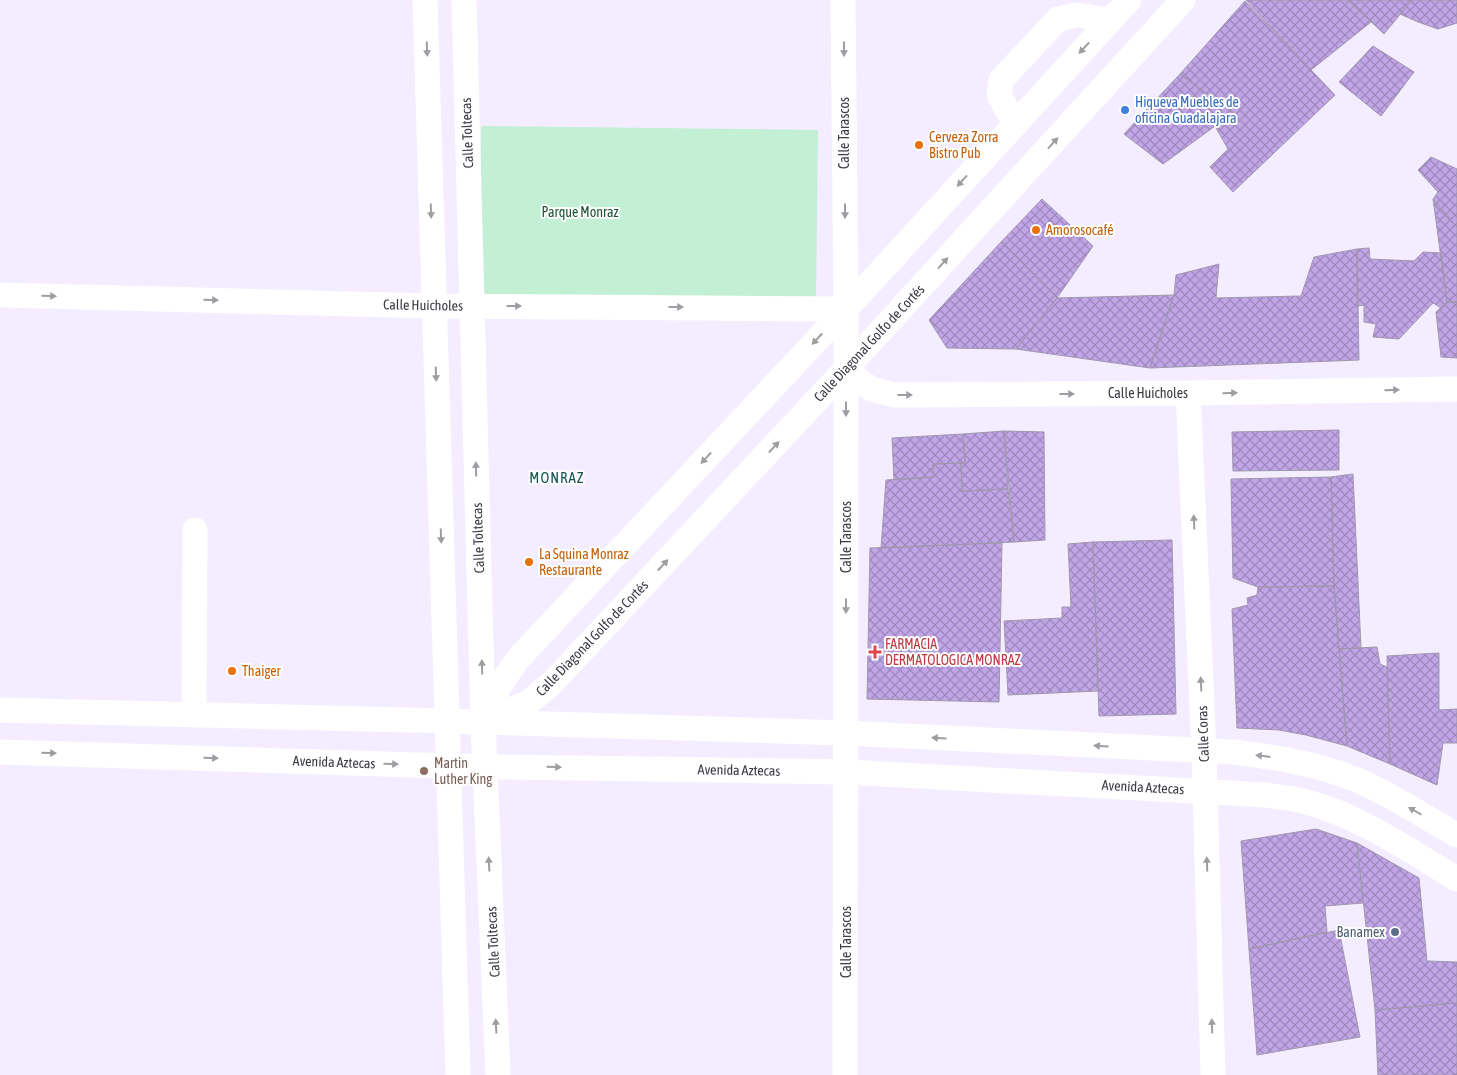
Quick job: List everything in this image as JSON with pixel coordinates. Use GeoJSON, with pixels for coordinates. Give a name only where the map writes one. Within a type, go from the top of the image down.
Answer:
{"type":"FeatureCollection","features":[{"type":"Feature","properties":{"kind":"street"},"geometry":{"type":"LineString","coordinates":[[426,0],[458,1075]]}},
{"type":"Feature","properties":{"kind":"street","name":"Calle Toltecas"},"geometry":{"type":"LineString","coordinates":[[464,0],[483,722],[498,1075]]}},
{"type":"Feature","properties":{"kind":"street","name":"Calle Tarascos"},"geometry":{"type":"LineString","coordinates":[[843,0],[846,309],[845,1075]]}},
{"type":"Feature","properties":{"kind":"street"},"geometry":{"type":"LineString","coordinates":[[483,722],[500,685],[517,660],[846,309],[1129,0]]}},
{"type":"Feature","properties":{"kind":"street","name":"Calle Diagonal Golfo de Cortés"},"geometry":{"type":"LineString","coordinates":[[483,722],[529,702],[552,683],[846,370],[1183,0]]}},
{"type":"Feature","properties":{"kind":"street"},"geometry":{"type":"LineString","coordinates":[[1015,124],[999,96],[1001,80],[1058,19],[1077,15],[1110,20]]}},
{"type":"Feature","properties":{"kind":"street","name":"Calle Huicholes"},"geometry":{"type":"LineString","coordinates":[[0,295],[434,306],[846,309]]}},
{"type":"Feature","properties":{"kind":"street","name":"Calle Huicholes"},"geometry":{"type":"LineString","coordinates":[[846,370],[871,389],[895,395],[1457,389]]}},
{"type":"Feature","properties":{"kind":"street","name":"Calle Coras"},"geometry":{"type":"LineString","coordinates":[[1188,393],[1204,751],[1213,1075]]}},
{"type":"Feature","properties":{"kind":"street"},"geometry":{"type":"LineString","coordinates":[[194,715],[195,530]]}},
{"type":"Feature","properties":{"kind":"street"},"geometry":{"type":"LineString","coordinates":[[0,710],[846,733],[1204,751],[1273,757],[1344,775],[1374,787],[1457,835]]}},
{"type":"Feature","properties":{"kind":"street","name":"Avenida Aztecas"},"geometry":{"type":"LineString","coordinates":[[0,752],[449,766],[846,772],[1275,796],[1304,802],[1341,814],[1372,828],[1457,880]]}},
{"type":"Feature","properties":{"kind":"green space","name":"Parque Monraz"},"geometry":{"type":"Polygon","coordinates":[[[481,126],[818,130],[816,299],[479,295],[481,126]]]}},
{"type":"Feature","properties":{"kind":"building"},"geometry":{"type":"Polygon","coordinates":[[[1246,0],[1348,0],[1371,22],[1311,70],[1246,0]]]}},
{"type":"Feature","properties":{"kind":"building"},"geometry":{"type":"Polygon","coordinates":[[[1348,0],[1412,0],[1384,34],[1348,0]]]}},
{"type":"Feature","properties":{"kind":"building"},"geometry":{"type":"Polygon","coordinates":[[[1412,0],[1457,0],[1457,23],[1438,29],[1400,14],[1412,0]]]}},
{"type":"Feature","properties":{"kind":"building"},"geometry":{"type":"Polygon","coordinates":[[[1245,1],[1335,95],[1233,192],[1210,167],[1228,149],[1215,126],[1233,113],[1180,74],[1245,1]]]}},
{"type":"Feature","properties":{"kind":"building"},"geometry":{"type":"Polygon","coordinates":[[[1373,46],[1414,72],[1381,116],[1339,82],[1373,46]]]}},
{"type":"Feature","properties":{"kind":"building"},"geometry":{"type":"Polygon","coordinates":[[[1180,74],[1233,113],[1163,164],[1124,134],[1180,74]]]}},
{"type":"Feature","properties":{"kind":"building"},"geometry":{"type":"Polygon","coordinates":[[[1431,157],[1457,169],[1457,227],[1433,199],[1438,192],[1418,170],[1431,157]]]}},
{"type":"Feature","properties":{"kind":"building"},"geometry":{"type":"Polygon","coordinates":[[[1042,199],[1093,246],[1057,298],[1001,242],[1042,199]]]}},
{"type":"Feature","properties":{"kind":"building"},"geometry":{"type":"Polygon","coordinates":[[[1433,199],[1457,227],[1457,302],[1447,302],[1433,199]]]}},
{"type":"Feature","properties":{"kind":"building"},"geometry":{"type":"Polygon","coordinates":[[[1001,242],[1057,298],[1016,349],[947,348],[929,320],[1001,242]]]}},
{"type":"Feature","properties":{"kind":"building"},"geometry":{"type":"Polygon","coordinates":[[[1369,248],[1370,259],[1414,261],[1423,252],[1441,253],[1447,302],[1441,308],[1433,303],[1399,339],[1373,337],[1376,324],[1364,322],[1364,305],[1357,306],[1357,249],[1369,248]]]}},
{"type":"Feature","properties":{"kind":"building"},"geometry":{"type":"Polygon","coordinates":[[[1357,249],[1359,360],[1150,368],[1174,295],[1176,275],[1219,264],[1216,298],[1301,296],[1314,257],[1357,249]]]}},
{"type":"Feature","properties":{"kind":"building"},"geometry":{"type":"Polygon","coordinates":[[[1174,295],[1150,368],[1016,349],[1057,298],[1174,295]]]}},
{"type":"Feature","properties":{"kind":"building"},"geometry":{"type":"Polygon","coordinates":[[[1447,302],[1457,302],[1457,358],[1441,357],[1436,312],[1447,302]]]}},
{"type":"Feature","properties":{"kind":"building"},"geometry":{"type":"Polygon","coordinates":[[[1339,430],[1339,470],[1233,471],[1232,432],[1339,430]]]}},
{"type":"Feature","properties":{"kind":"building"},"geometry":{"type":"Polygon","coordinates":[[[1004,431],[1008,489],[962,491],[961,463],[965,463],[963,434],[1004,431]]]}},
{"type":"Feature","properties":{"kind":"building"},"geometry":{"type":"Polygon","coordinates":[[[1004,431],[1044,432],[1045,540],[1014,542],[1004,431]]]}},
{"type":"Feature","properties":{"kind":"building"},"geometry":{"type":"Polygon","coordinates":[[[963,434],[965,463],[933,464],[934,477],[894,480],[892,438],[963,434]]]}},
{"type":"Feature","properties":{"kind":"building"},"geometry":{"type":"Polygon","coordinates":[[[961,463],[962,491],[1008,489],[1014,542],[881,548],[886,480],[934,477],[933,464],[961,463]]]}},
{"type":"Feature","properties":{"kind":"building"},"geometry":{"type":"Polygon","coordinates":[[[1353,474],[1361,648],[1339,649],[1334,586],[1331,477],[1353,474]]]}},
{"type":"Feature","properties":{"kind":"building"},"geometry":{"type":"Polygon","coordinates":[[[1331,477],[1334,586],[1258,587],[1233,578],[1231,479],[1331,477]]]}},
{"type":"Feature","properties":{"kind":"building"},"geometry":{"type":"Polygon","coordinates":[[[1172,540],[1176,714],[1099,716],[1093,542],[1172,540]]]}},
{"type":"Feature","properties":{"kind":"building"},"geometry":{"type":"Polygon","coordinates":[[[1093,542],[1098,691],[1008,695],[1004,621],[1062,618],[1062,607],[1071,607],[1068,544],[1093,542]]]}},
{"type":"Feature","properties":{"kind":"building"},"geometry":{"type":"Polygon","coordinates":[[[1002,543],[999,702],[867,699],[870,548],[1002,543]]]}},
{"type":"Feature","properties":{"kind":"building"},"geometry":{"type":"Polygon","coordinates":[[[1334,586],[1347,746],[1279,730],[1237,728],[1232,609],[1248,605],[1247,598],[1257,595],[1258,587],[1334,586]]]}},
{"type":"Feature","properties":{"kind":"building"},"geometry":{"type":"Polygon","coordinates":[[[1377,647],[1380,664],[1387,667],[1390,764],[1347,746],[1339,649],[1377,647]]]}},
{"type":"Feature","properties":{"kind":"building"},"geometry":{"type":"Polygon","coordinates":[[[1439,653],[1439,710],[1457,709],[1457,743],[1443,743],[1437,785],[1390,764],[1387,656],[1439,653]]]}},
{"type":"Feature","properties":{"kind":"building"},"geometry":{"type":"Polygon","coordinates":[[[1316,829],[1357,843],[1363,903],[1325,906],[1327,932],[1249,949],[1241,841],[1316,829]]]}},
{"type":"Feature","properties":{"kind":"building","name":"Banamex"},"geometry":{"type":"Polygon","coordinates":[[[1357,843],[1419,878],[1427,961],[1457,962],[1457,1003],[1375,1010],[1357,843]]]}},
{"type":"Feature","properties":{"kind":"building"},"geometry":{"type":"Polygon","coordinates":[[[1339,930],[1360,1037],[1257,1055],[1249,949],[1339,930]]]}},
{"type":"Feature","properties":{"kind":"building"},"geometry":{"type":"Polygon","coordinates":[[[1457,1003],[1457,1075],[1378,1075],[1375,1010],[1457,1003]]]}},
{"type":"Feature","properties":{"kind":"place","name":"Hiqueva Muebles de oficina Guadalajara"},"geometry":{"type":"Point","coordinates":[1125,110]}},
{"type":"Feature","properties":{"kind":"place","name":"Cerveza Zorra Bistro Pub"},"geometry":{"type":"Point","coordinates":[919,145]}},
{"type":"Feature","properties":{"kind":"place","name":"Amorosocafé"},"geometry":{"type":"Point","coordinates":[1036,230]}},
{"type":"Feature","properties":{"kind":"place","name":"La Squina Monraz Restaurante"},"geometry":{"type":"Point","coordinates":[529,562]}},
{"type":"Feature","properties":{"kind":"place","name":"FARMACIA DERMATOLOGICA MONRAZ"},"geometry":{"type":"Point","coordinates":[875,652]}},
{"type":"Feature","properties":{"kind":"place","name":"Thaiger"},"geometry":{"type":"Point","coordinates":[232,671]}},
{"type":"Feature","properties":{"kind":"place","name":"Martin Luther King"},"geometry":{"type":"Point","coordinates":[424,771]}},
{"type":"Feature","properties":{"kind":"place","name":"Banamex"},"geometry":{"type":"Point","coordinates":[1395,932]}},
{"type":"Feature","properties":{"kind":"district","name":"MONRAZ"},"geometry":{"type":"Point","coordinates":[557,477]}}]}
